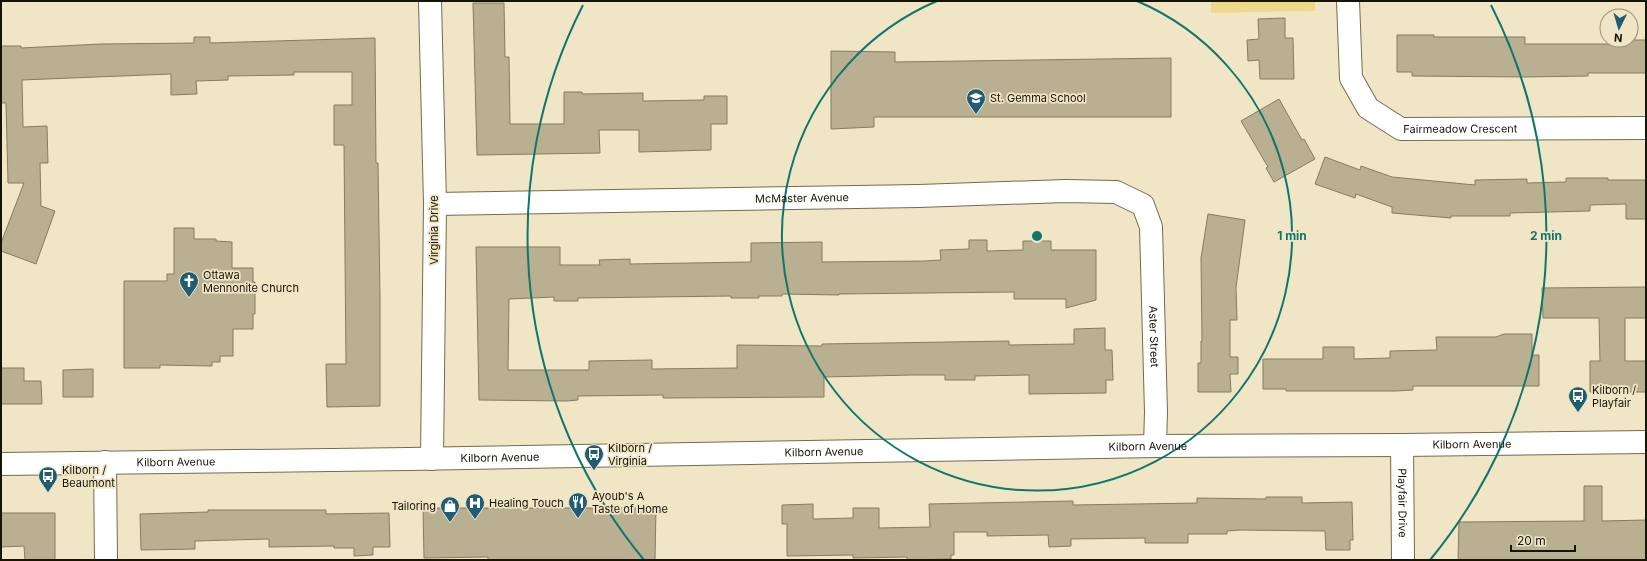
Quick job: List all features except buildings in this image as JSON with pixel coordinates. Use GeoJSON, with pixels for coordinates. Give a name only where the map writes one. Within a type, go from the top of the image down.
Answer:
{"type":"FeatureCollection","features":[{"type":"Feature","properties":{"kind":"street","name":"Virginia Drive"},"geometry":{"type":"LineString","coordinates":[[430,1],[435,204],[432,459]]}},
{"type":"Feature","properties":{"kind":"street","name":"Fairmeadow Crescent"},"geometry":{"type":"LineString","coordinates":[[1348,1],[1351,78],[1368,108],[1401,129],[1646,128]]}},
{"type":"Feature","properties":{"kind":"street","name":"McMaster Avenue"},"geometry":{"type":"LineString","coordinates":[[435,204],[919,196],[1065,191],[1116,192],[1144,205],[1150,227]]}},
{"type":"Feature","properties":{"kind":"street","name":"Aster Street"},"geometry":{"type":"LineString","coordinates":[[1150,227],[1156,412],[1155,446]]}},
{"type":"Feature","properties":{"kind":"street","name":"Kilborn Avenue"},"geometry":{"type":"LineString","coordinates":[[1,464],[432,459],[1155,446],[1402,446],[1646,442]]}},
{"type":"Feature","properties":{"kind":"street","name":"Playfair Drive"},"geometry":{"type":"LineString","coordinates":[[1402,446],[1403,560]]}},
{"type":"Feature","properties":{"kind":"street"},"geometry":{"type":"LineString","coordinates":[[105,462],[106,560]]}},
{"type":"Feature","properties":{"kind":"shaded area"},"geometry":{"type":"Polygon","coordinates":[[[1211,1],[1315,1],[1315,11],[1211,13],[1211,1]]]}},
{"type":"Feature","properties":{"kind":"place","name":"St. Gemma School"},"geometry":{"type":"Point","coordinates":[976,115]}},
{"type":"Feature","properties":{"kind":"place","name":"Ottawa Mennonite Church"},"geometry":{"type":"Point","coordinates":[189,298]}},
{"type":"Feature","properties":{"kind":"place","name":"Kilborn / Playfair"},"geometry":{"type":"Point","coordinates":[1578,413]}},
{"type":"Feature","properties":{"kind":"place","name":"Kilborn / Virginia"},"geometry":{"type":"Point","coordinates":[594,471]}},
{"type":"Feature","properties":{"kind":"place","name":"Kilborn / Beaumont"},"geometry":{"type":"Point","coordinates":[48,493]}},
{"type":"Feature","properties":{"kind":"place","name":"Ayoub's A Taste of Home"},"geometry":{"type":"Point","coordinates":[578,519]}},
{"type":"Feature","properties":{"kind":"place","name":"Healing Touch"},"geometry":{"type":"Point","coordinates":[475,520]}},
{"type":"Feature","properties":{"kind":"place","name":"Tailoring"},"geometry":{"type":"Point","coordinates":[450,523]}}]}
